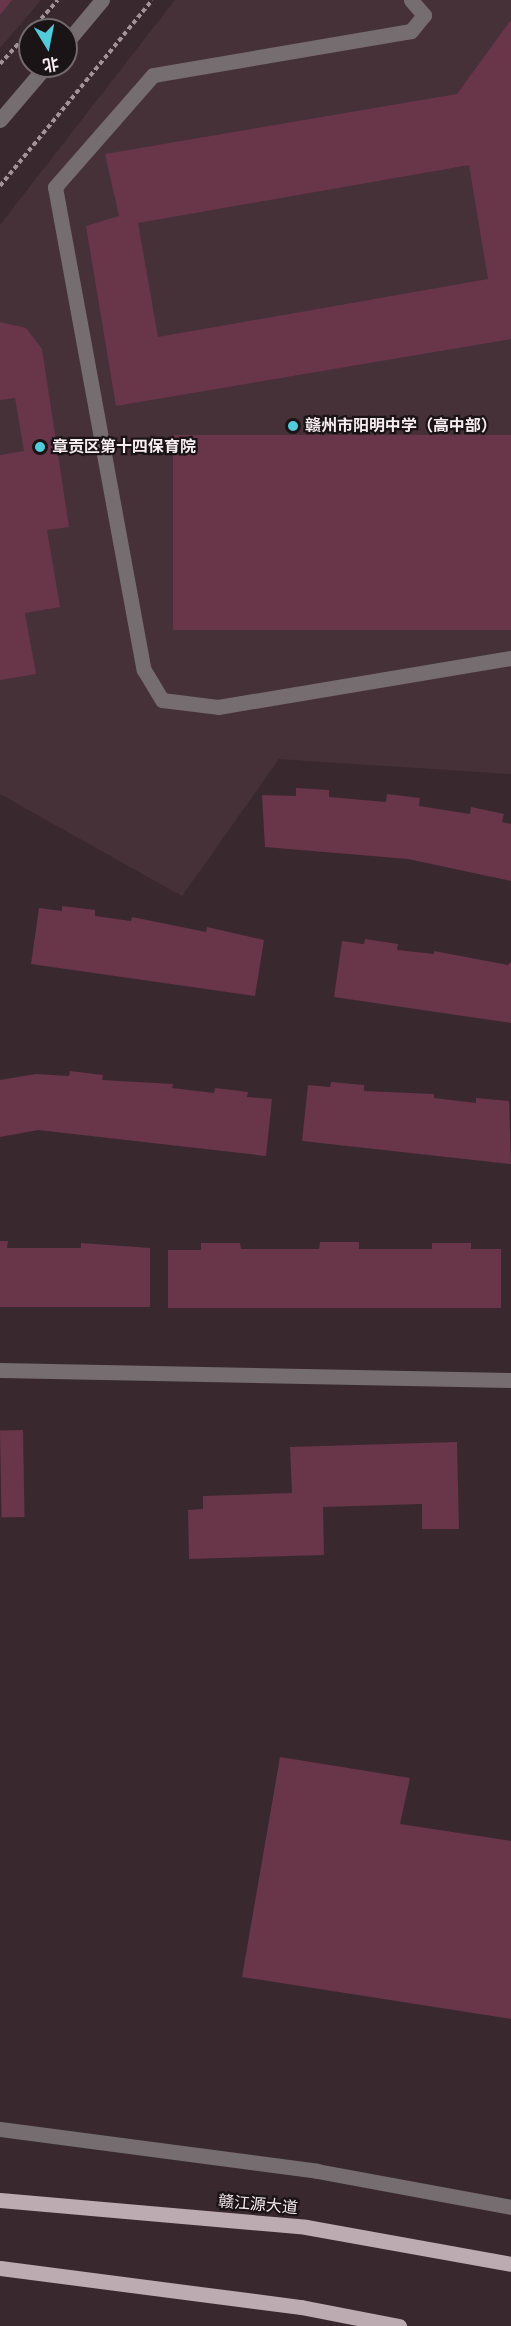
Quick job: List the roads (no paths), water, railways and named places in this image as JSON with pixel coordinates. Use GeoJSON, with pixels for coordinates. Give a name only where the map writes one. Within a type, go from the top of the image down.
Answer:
{"type":"FeatureCollection","features":[{"type":"Feature","properties":{"kind":"main road","name":"赣江源大道"},"geometry":{"type":"LineString","coordinates":[[0,2200],[306,2227],[511,2264]]}},
{"type":"Feature","properties":{"kind":"main road"},"geometry":{"type":"LineString","coordinates":[[0,2268],[301,2307],[399,2326]]}},
{"type":"Feature","properties":{"kind":"street"},"geometry":{"type":"LineString","coordinates":[[78,29],[102,0]]}},
{"type":"Feature","properties":{"kind":"street"},"geometry":{"type":"LineString","coordinates":[[411,0],[424,15],[411,31],[153,75],[55,187],[144,670],[162,700],[218,707],[511,658]]}},
{"type":"Feature","properties":{"kind":"street"},"geometry":{"type":"LineString","coordinates":[[0,120],[36,78]]}},
{"type":"Feature","properties":{"kind":"street"},"geometry":{"type":"LineString","coordinates":[[0,1370],[511,1380]]}},
{"type":"Feature","properties":{"kind":"street"},"geometry":{"type":"LineString","coordinates":[[0,2129],[316,2171],[511,2207]]}},
{"type":"Feature","properties":{"kind":"place","name":"赣州市阳明中学（高中部）"},"geometry":{"type":"Point","coordinates":[293,426]}},
{"type":"Feature","properties":{"kind":"place","name":"章贡区第十四保育院"},"geometry":{"type":"Point","coordinates":[40,447]}}]}
